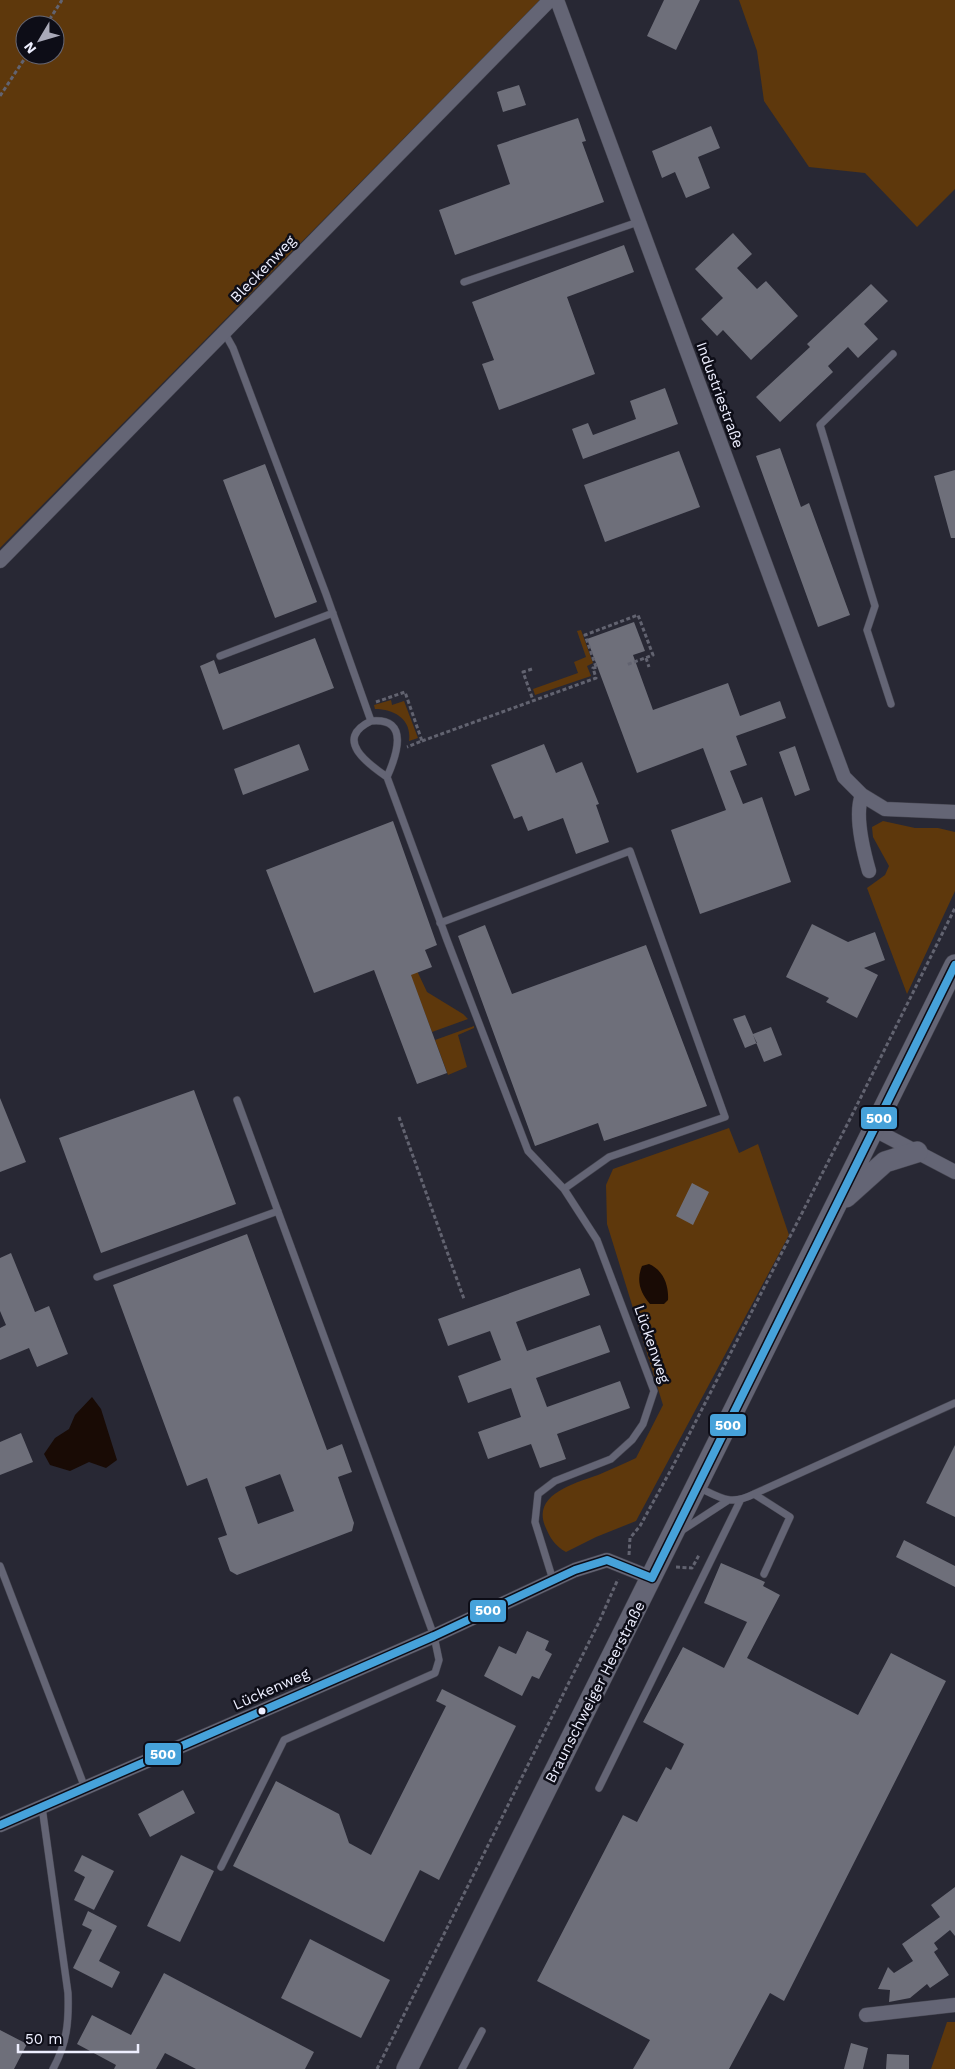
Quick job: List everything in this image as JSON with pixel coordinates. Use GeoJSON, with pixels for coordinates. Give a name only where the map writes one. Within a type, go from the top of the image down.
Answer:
{"type":"FeatureCollection","features":[{"type":"Feature","properties":{"kind":"main road","name":"Braunschweiger Heerstraße"},"geometry":{"type":"LineString","coordinates":[[406,2069],[652,1578],[955,965]]}},
{"type":"Feature","properties":{"kind":"main road"},"geometry":{"type":"LineString","coordinates":[[834,1207],[884,1162],[917,1152]]}},
{"type":"Feature","properties":{"kind":"street","name":"Bleckenweg"},"geometry":{"type":"LineString","coordinates":[[0,561],[550,0]]}},
{"type":"Feature","properties":{"kind":"street","name":"Industriestraße"},"geometry":{"type":"LineString","coordinates":[[557,0],[844,777],[862,795],[885,809],[955,812]]}},
{"type":"Feature","properties":{"kind":"street"},"geometry":{"type":"LineString","coordinates":[[862,795],[859,804],[862,845],[868,871]]}},
{"type":"Feature","properties":{"kind":"street"},"geometry":{"type":"LineString","coordinates":[[873,1130],[955,1172]]}},
{"type":"Feature","properties":{"kind":"street","name":"Lückenweg"},"geometry":{"type":"LineString","coordinates":[[0,1825],[434,1636],[575,1570],[607,1560],[652,1578]]}},
{"type":"Feature","properties":{"kind":"street"},"geometry":{"type":"LineString","coordinates":[[866,2015],[955,2005]]}},
{"type":"Feature","properties":{"kind":"lane"},"geometry":{"type":"LineString","coordinates":[[464,282],[638,222]]}},
{"type":"Feature","properties":{"kind":"lane"},"geometry":{"type":"LineString","coordinates":[[224,332],[236,357],[333,613],[371,721]]}},
{"type":"Feature","properties":{"kind":"lane"},"geometry":{"type":"LineString","coordinates":[[892,704],[867,630],[875,606],[820,425],[893,354]]}},
{"type":"Feature","properties":{"kind":"lane"},"geometry":{"type":"LineString","coordinates":[[220,656],[333,613]]}},
{"type":"Feature","properties":{"kind":"lane"},"geometry":{"type":"LineString","coordinates":[[371,721],[384,722],[395,731],[398,744],[397,751],[387,777],[361,758],[356,752],[355,737],[358,730],[371,721]]}},
{"type":"Feature","properties":{"kind":"lane","name":"Lückenweg"},"geometry":{"type":"LineString","coordinates":[[387,777],[440,923],[528,1151],[564,1189],[597,1240],[654,1391],[643,1424],[632,1440],[612,1460],[555,1481],[538,1494],[535,1522],[553,1580]]}},
{"type":"Feature","properties":{"kind":"lane"},"geometry":{"type":"LineString","coordinates":[[440,923],[630,851],[725,1117],[609,1157],[564,1189]]}},
{"type":"Feature","properties":{"kind":"lane"},"geometry":{"type":"LineString","coordinates":[[221,1867],[284,1740],[434,1673],[439,1660],[434,1636],[237,1100]]}},
{"type":"Feature","properties":{"kind":"lane"},"geometry":{"type":"LineString","coordinates":[[97,1277],[278,1211]]}},
{"type":"Feature","properties":{"kind":"lane"},"geometry":{"type":"LineString","coordinates":[[697,1487],[727,1501],[740,1501],[955,1403]]}},
{"type":"Feature","properties":{"kind":"lane"},"geometry":{"type":"LineString","coordinates":[[754,1494],[790,1518],[764,1574]]}},
{"type":"Feature","properties":{"kind":"lane"},"geometry":{"type":"LineString","coordinates":[[672,1537],[727,1501]]}},
{"type":"Feature","properties":{"kind":"lane"},"geometry":{"type":"LineString","coordinates":[[599,1788],[740,1501]]}},
{"type":"Feature","properties":{"kind":"lane"},"geometry":{"type":"LineString","coordinates":[[0,1566],[85,1788]]}},
{"type":"Feature","properties":{"kind":"lane"},"geometry":{"type":"LineString","coordinates":[[42,1806],[68,1993],[69,2022],[64,2046],[53,2069]]}},
{"type":"Feature","properties":{"kind":"lane"},"geometry":{"type":"LineString","coordinates":[[462,2069],[482,2031]]}},
{"type":"Feature","properties":{"kind":"path"},"geometry":{"type":"LineString","coordinates":[[52,15],[62,0]]}},
{"type":"Feature","properties":{"kind":"path"},"geometry":{"type":"LineString","coordinates":[[0,96],[20,65]]}},
{"type":"Feature","properties":{"kind":"path"},"geometry":{"type":"LineString","coordinates":[[397,751],[596,678],[593,668],[597,667],[585,635],[638,615],[653,656],[626,666]]}},
{"type":"Feature","properties":{"kind":"path"},"geometry":{"type":"LineString","coordinates":[[646,658],[649,667]]}},
{"type":"Feature","properties":{"kind":"path"},"geometry":{"type":"LineString","coordinates":[[532,669],[523,672],[534,700]]}},
{"type":"Feature","properties":{"kind":"path"},"geometry":{"type":"LineString","coordinates":[[365,706],[405,692],[413,710],[422,741]]}},
{"type":"Feature","properties":{"kind":"path"},"geometry":{"type":"LineString","coordinates":[[377,2069],[600,1622],[629,1555],[630,1538],[640,1526],[673,1466],[852,1117],[955,908]]}},
{"type":"Feature","properties":{"kind":"path"},"geometry":{"type":"LineString","coordinates":[[399,1117],[464,1299]]}},
{"type":"Feature","properties":{"kind":"shaded area"},"geometry":{"type":"Polygon","coordinates":[[[0,0],[540,0],[0,548],[0,0]]]}},
{"type":"Feature","properties":{"kind":"shaded area"},"geometry":{"type":"Polygon","coordinates":[[[739,0],[955,0],[955,189],[917,227],[865,173],[809,167],[764,101],[757,51],[739,0]]]}},
{"type":"Feature","properties":{"kind":"shaded area"},"geometry":{"type":"Polygon","coordinates":[[[581,630],[593,663],[587,666],[591,676],[535,695],[533,689],[578,673],[574,662],[586,657],[577,631],[581,630]]]}},
{"type":"Feature","properties":{"kind":"shaded area"},"geometry":{"type":"Polygon","coordinates":[[[391,700],[392,705],[404,701],[418,738],[409,741],[408,727],[401,717],[389,711],[375,709],[374,705],[391,700]]]}},
{"type":"Feature","properties":{"kind":"shaded area"},"geometry":{"type":"Polygon","coordinates":[[[883,821],[915,828],[938,828],[955,832],[955,891],[907,994],[867,888],[885,875],[889,866],[873,837],[872,827],[883,821]]]}},
{"type":"Feature","properties":{"kind":"shaded area"},"geometry":{"type":"Polygon","coordinates":[[[410,956],[427,992],[468,1019],[432,1032],[404,958],[410,956]]]}},
{"type":"Feature","properties":{"kind":"shaded area"},"geometry":{"type":"Polygon","coordinates":[[[474,1026],[474,1028],[458,1035],[467,1067],[448,1075],[435,1040],[474,1026]]]}},
{"type":"Feature","properties":{"kind":"shaded area"},"geometry":{"type":"Polygon","coordinates":[[[729,1128],[739,1153],[758,1144],[789,1235],[636,1521],[596,1537],[566,1552],[551,1538],[545,1526],[543,1515],[545,1506],[550,1498],[568,1486],[636,1458],[663,1405],[607,1224],[606,1185],[613,1169],[729,1128]]]}},
{"type":"Feature","properties":{"kind":"shaded area"},"geometry":{"type":"Polygon","coordinates":[[[649,1264],[658,1270],[666,1284],[668,1300],[664,1304],[650,1304],[641,1291],[640,1271],[642,1266],[649,1264]]]}},
{"type":"Feature","properties":{"kind":"shaded area"},"geometry":{"type":"Polygon","coordinates":[[[92,1397],[101,1409],[117,1460],[106,1468],[89,1462],[70,1471],[50,1465],[44,1454],[55,1438],[69,1429],[75,1415],[92,1397]]]}},
{"type":"Feature","properties":{"kind":"shaded area"},"geometry":{"type":"Polygon","coordinates":[[[947,2022],[955,2022],[955,2069],[931,2069],[947,2022]]]}},
{"type":"Feature","properties":{"kind":"building"},"geometry":{"type":"Polygon","coordinates":[[[664,0],[700,0],[676,50],[647,36],[664,0]]]}},
{"type":"Feature","properties":{"kind":"building"},"geometry":{"type":"Polygon","coordinates":[[[519,85],[526,105],[503,112],[497,92],[519,85]]]}},
{"type":"Feature","properties":{"kind":"building"},"geometry":{"type":"Polygon","coordinates":[[[578,118],[586,141],[582,142],[604,202],[455,255],[439,210],[510,184],[497,145],[578,118]]]}},
{"type":"Feature","properties":{"kind":"building"},"geometry":{"type":"Polygon","coordinates":[[[711,126],[720,148],[698,157],[710,188],[686,198],[675,172],[662,178],[652,151],[711,126]]]}},
{"type":"Feature","properties":{"kind":"building"},"geometry":{"type":"Polygon","coordinates":[[[733,233],[752,254],[737,268],[757,289],[766,281],[798,316],[751,360],[723,330],[717,336],[701,319],[723,298],[695,269],[733,233]]]}},
{"type":"Feature","properties":{"kind":"building"},"geometry":{"type":"Polygon","coordinates":[[[624,245],[634,272],[567,297],[595,374],[499,410],[482,364],[494,360],[472,302],[624,245]]]}},
{"type":"Feature","properties":{"kind":"building"},"geometry":{"type":"Polygon","coordinates":[[[871,284],[888,301],[864,324],[878,339],[858,358],[848,347],[828,366],[833,372],[780,422],[756,397],[810,347],[807,344],[871,284]]]}},
{"type":"Feature","properties":{"kind":"building"},"geometry":{"type":"Polygon","coordinates":[[[665,388],[678,424],[583,459],[572,429],[588,423],[593,435],[636,419],[630,401],[665,388]]]}},
{"type":"Feature","properties":{"kind":"building"},"geometry":{"type":"Polygon","coordinates":[[[780,448],[801,507],[809,503],[850,615],[818,627],[756,456],[780,448]]]}},
{"type":"Feature","properties":{"kind":"building"},"geometry":{"type":"Polygon","coordinates":[[[679,451],[700,507],[605,542],[584,485],[679,451]]]}},
{"type":"Feature","properties":{"kind":"building"},"geometry":{"type":"Polygon","coordinates":[[[265,464],[317,602],[275,618],[223,480],[265,464]]]}},
{"type":"Feature","properties":{"kind":"building"},"geometry":{"type":"Polygon","coordinates":[[[955,470],[955,538],[951,538],[934,476],[955,470]]]}},
{"type":"Feature","properties":{"kind":"building"},"geometry":{"type":"Polygon","coordinates":[[[634,622],[645,651],[633,655],[653,710],[728,683],[740,716],[780,701],[786,718],[736,736],[747,765],[730,771],[743,804],[762,797],[791,882],[700,914],[671,830],[726,810],[703,748],[637,773],[587,639],[634,622]]]}},
{"type":"Feature","properties":{"kind":"building"},"geometry":{"type":"Polygon","coordinates":[[[315,638],[334,688],[223,730],[200,666],[214,660],[219,674],[315,638]]]}},
{"type":"Feature","properties":{"kind":"building"},"geometry":{"type":"Polygon","coordinates":[[[299,744],[309,770],[243,795],[234,769],[299,744]]]}},
{"type":"Feature","properties":{"kind":"building"},"geometry":{"type":"Polygon","coordinates":[[[544,744],[556,773],[582,762],[599,804],[596,805],[609,842],[576,854],[563,818],[528,831],[522,816],[514,819],[491,765],[544,744]]]}},
{"type":"Feature","properties":{"kind":"building"},"geometry":{"type":"Polygon","coordinates":[[[795,746],[810,790],[795,796],[779,752],[795,746]]]}},
{"type":"Feature","properties":{"kind":"building"},"geometry":{"type":"Polygon","coordinates":[[[393,821],[437,945],[425,950],[432,967],[411,975],[447,1073],[417,1084],[374,970],[314,993],[266,870],[393,821]]]}},
{"type":"Feature","properties":{"kind":"building"},"geometry":{"type":"Polygon","coordinates":[[[812,924],[848,942],[875,932],[885,960],[864,968],[878,975],[857,1018],[826,1002],[829,998],[786,977],[812,924]]]}},
{"type":"Feature","properties":{"kind":"building"},"geometry":{"type":"Polygon","coordinates":[[[485,925],[512,994],[646,945],[707,1106],[604,1141],[598,1123],[535,1146],[458,936],[485,925]]]}},
{"type":"Feature","properties":{"kind":"building"},"geometry":{"type":"Polygon","coordinates":[[[745,1015],[753,1034],[771,1027],[782,1055],[764,1062],[756,1043],[745,1048],[733,1019],[745,1015]]]}},
{"type":"Feature","properties":{"kind":"building"},"geometry":{"type":"Polygon","coordinates":[[[194,1090],[236,1204],[101,1253],[59,1138],[194,1090]]]}},
{"type":"Feature","properties":{"kind":"building"},"geometry":{"type":"Polygon","coordinates":[[[0,1098],[26,1162],[0,1172],[0,1098]]]}},
{"type":"Feature","properties":{"kind":"building"},"geometry":{"type":"Polygon","coordinates":[[[692,1183],[709,1192],[693,1225],[676,1216],[692,1183]]]}},
{"type":"Feature","properties":{"kind":"building"},"geometry":{"type":"Polygon","coordinates":[[[247,1234],[327,1450],[342,1444],[352,1472],[338,1477],[354,1523],[352,1531],[237,1575],[230,1571],[218,1538],[227,1535],[207,1478],[187,1486],[113,1285],[247,1234]],[[280,1474],[245,1487],[258,1524],[294,1511],[280,1474]]]}},
{"type":"Feature","properties":{"kind":"building"},"geometry":{"type":"Polygon","coordinates":[[[11,1253],[35,1312],[49,1306],[68,1354],[37,1367],[29,1348],[0,1360],[0,1328],[6,1325],[0,1311],[0,1258],[11,1253]]]}},
{"type":"Feature","properties":{"kind":"building"},"geometry":{"type":"Polygon","coordinates":[[[580,1268],[590,1295],[516,1322],[527,1351],[600,1325],[610,1352],[536,1378],[547,1407],[620,1381],[630,1408],[557,1434],[566,1459],[540,1468],[531,1444],[488,1459],[478,1432],[521,1417],[511,1388],[468,1403],[458,1376],[501,1360],[490,1331],[448,1346],[438,1319],[580,1268]]]}},
{"type":"Feature","properties":{"kind":"building"},"geometry":{"type":"Polygon","coordinates":[[[21,1433],[33,1462],[0,1475],[0,1442],[21,1433]]]}},
{"type":"Feature","properties":{"kind":"building"},"geometry":{"type":"Polygon","coordinates":[[[955,1445],[955,1517],[926,1503],[955,1445]]]}},
{"type":"Feature","properties":{"kind":"building"},"geometry":{"type":"Polygon","coordinates":[[[904,1540],[955,1566],[955,1587],[896,1557],[904,1540]]]}},
{"type":"Feature","properties":{"kind":"building"},"geometry":{"type":"Polygon","coordinates":[[[721,1563],[765,1582],[763,1586],[780,1595],[747,1658],[858,1715],[891,1653],[946,1681],[784,2001],[770,1993],[729,2069],[633,2069],[650,2040],[537,1981],[623,1815],[637,1822],[666,1767],[671,1770],[684,1744],[643,1722],[683,1647],[724,1668],[747,1622],[704,1603],[721,1563]]]}},
{"type":"Feature","properties":{"kind":"building"},"geometry":{"type":"Polygon","coordinates":[[[527,1631],[549,1641],[545,1650],[552,1654],[539,1679],[532,1676],[522,1696],[484,1676],[499,1646],[516,1654],[527,1631]]]}},
{"type":"Feature","properties":{"kind":"building"},"geometry":{"type":"Polygon","coordinates":[[[442,1689],[516,1726],[439,1880],[420,1870],[384,1942],[233,1866],[276,1781],[339,1814],[349,1843],[371,1855],[446,1706],[436,1701],[442,1689]]]}},
{"type":"Feature","properties":{"kind":"building"},"geometry":{"type":"Polygon","coordinates":[[[183,1790],[195,1813],[150,1837],[138,1814],[183,1790]]]}},
{"type":"Feature","properties":{"kind":"building"},"geometry":{"type":"Polygon","coordinates":[[[82,1855],[114,1871],[94,1910],[74,1900],[85,1877],[74,1871],[82,1855]]]}},
{"type":"Feature","properties":{"kind":"building"},"geometry":{"type":"Polygon","coordinates":[[[181,1855],[214,1871],[180,1942],[147,1926],[181,1855]]]}},
{"type":"Feature","properties":{"kind":"building"},"geometry":{"type":"Polygon","coordinates":[[[955,1887],[955,1936],[950,1930],[934,1943],[938,1949],[934,1952],[949,1975],[930,1988],[927,1984],[910,1998],[889,2002],[890,1990],[878,1989],[888,1967],[894,1973],[913,1961],[902,1944],[940,1917],[931,1905],[955,1887]]]}},
{"type":"Feature","properties":{"kind":"building"},"geometry":{"type":"Polygon","coordinates":[[[88,1911],[117,1926],[99,1961],[120,1972],[112,1988],[73,1968],[92,1930],[82,1925],[88,1911]]]}},
{"type":"Feature","properties":{"kind":"building"},"geometry":{"type":"Polygon","coordinates":[[[310,1939],[390,1980],[361,2038],[281,1998],[310,1939]]]}},
{"type":"Feature","properties":{"kind":"building"},"geometry":{"type":"Polygon","coordinates":[[[164,1973],[314,2052],[305,2069],[196,2069],[165,2053],[156,2069],[114,2069],[116,2065],[77,2044],[92,2015],[131,2035],[164,1973]]]}},
{"type":"Feature","properties":{"kind":"building"},"geometry":{"type":"Polygon","coordinates":[[[0,2030],[27,2044],[14,2069],[0,2069],[0,2030]]]}},
{"type":"Feature","properties":{"kind":"building"},"geometry":{"type":"Polygon","coordinates":[[[851,2043],[868,2048],[863,2069],[844,2069],[851,2043]]]}},
{"type":"Feature","properties":{"kind":"building"},"geometry":{"type":"Polygon","coordinates":[[[887,2054],[909,2055],[909,2069],[886,2069],[887,2054]]]}},
{"type":"Feature","properties":{"kind":"transit line","name":"500"},"geometry":{"type":"LineString","coordinates":[[652,1578],[955,965]]}},
{"type":"Feature","properties":{"kind":"transit line","name":"500"},"geometry":{"type":"LineString","coordinates":[[0,1825],[434,1636],[575,1570],[607,1560],[652,1578]]}}]}
